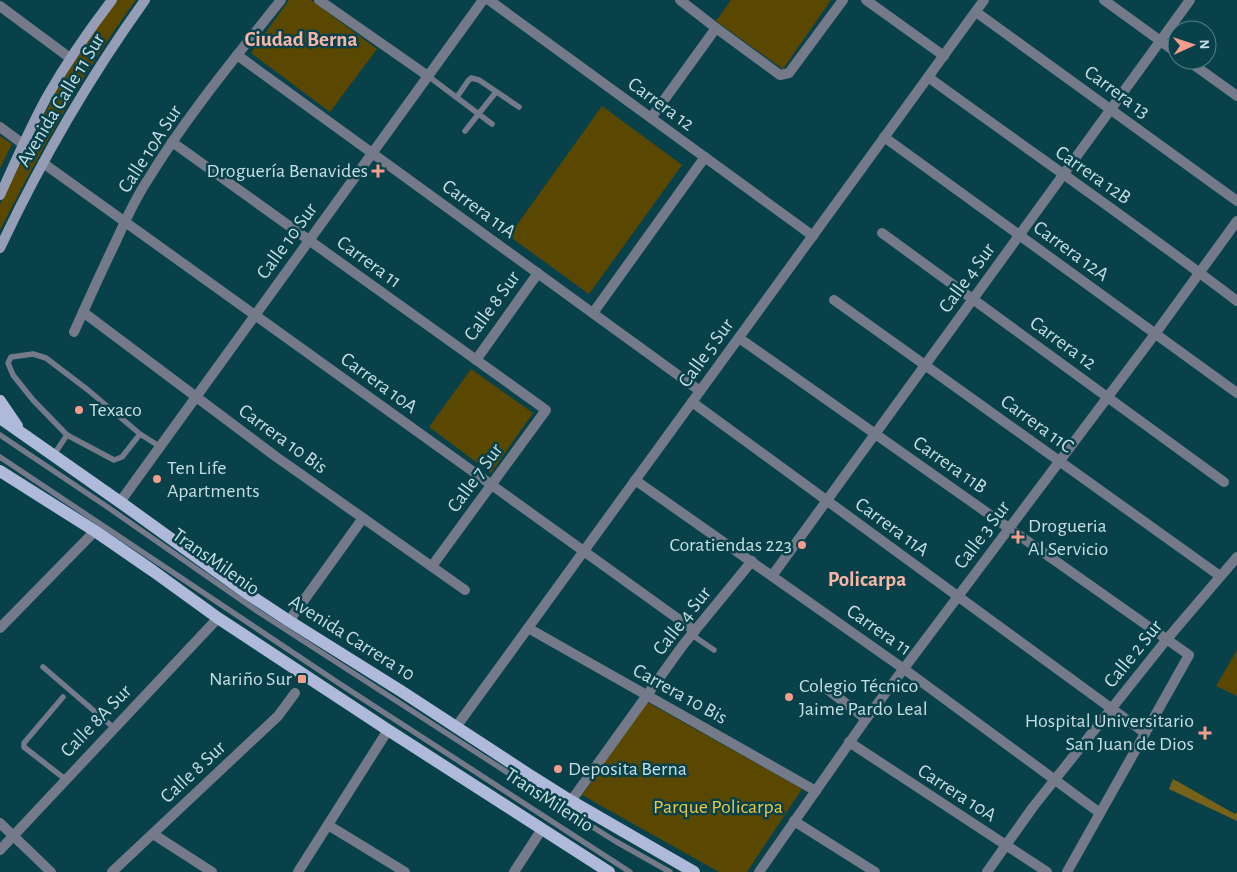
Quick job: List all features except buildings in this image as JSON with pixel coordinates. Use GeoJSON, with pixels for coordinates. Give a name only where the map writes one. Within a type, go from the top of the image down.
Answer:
{"type":"FeatureCollection","features":[{"type":"Feature","properties":{"kind":"main road","name":"Avenida Calle 11 Sur"},"geometry":{"type":"LineString","coordinates":[[0,194],[48,96],[70,58],[112,0]]}},
{"type":"Feature","properties":{"kind":"main road","name":"Avenida Calle 11 Sur"},"geometry":{"type":"LineString","coordinates":[[0,248],[42,163],[72,110],[145,0]]}},
{"type":"Feature","properties":{"kind":"main road"},"geometry":{"type":"LineString","coordinates":[[0,401],[22,434]]}},
{"type":"Feature","properties":{"kind":"main road","name":"Avenida Carrera 10"},"geometry":{"type":"LineString","coordinates":[[0,418],[230,582],[289,621],[571,800],[694,872]]}},
{"type":"Feature","properties":{"kind":"main road"},"geometry":{"type":"LineString","coordinates":[[0,471],[94,531],[218,618],[388,730],[609,872]]}},
{"type":"Feature","properties":{"kind":"main road"},"geometry":{"type":"LineString","coordinates":[[0,478],[15,481]]}},
{"type":"Feature","properties":{"kind":"street","name":"Calle 10A Sur"},"geometry":{"type":"LineString","coordinates":[[74,332],[125,222],[146,182],[172,142],[281,0]]}},
{"type":"Feature","properties":{"kind":"street"},"geometry":{"type":"LineString","coordinates":[[319,0],[428,76]]}},
{"type":"Feature","properties":{"kind":"street","name":"Calle 10 Sur"},"geometry":{"type":"LineString","coordinates":[[120,502],[483,0]]}},
{"type":"Feature","properties":{"kind":"street","name":"Carrera 12"},"geometry":{"type":"LineString","coordinates":[[489,0],[813,236]]}},
{"type":"Feature","properties":{"kind":"street"},"geometry":{"type":"LineString","coordinates":[[680,0],[780,75],[789,73],[843,0]]}},
{"type":"Feature","properties":{"kind":"street"},"geometry":{"type":"LineString","coordinates":[[866,0],[944,56]]}},
{"type":"Feature","properties":{"kind":"street","name":"Calle 5 Sur"},"geometry":{"type":"LineString","coordinates":[[456,727],[984,0]]}},
{"type":"Feature","properties":{"kind":"street"},"geometry":{"type":"LineString","coordinates":[[1104,0],[1167,46]]}},
{"type":"Feature","properties":{"kind":"street","name":"Calle 4 Sur"},"geometry":{"type":"LineString","coordinates":[[772,576],[1190,0]]}},
{"type":"Feature","properties":{"kind":"street"},"geometry":{"type":"LineString","coordinates":[[0,6],[70,58]]}},
{"type":"Feature","properties":{"kind":"street","name":"Carrera 13"},"geometry":{"type":"LineString","coordinates":[[976,12],[1237,201]]}},
{"type":"Feature","properties":{"kind":"street"},"geometry":{"type":"LineString","coordinates":[[651,118],[716,28]]}},
{"type":"Feature","properties":{"kind":"street","name":"Carrera 11A"},"geometry":{"type":"LineString","coordinates":[[237,56],[700,391]]}},
{"type":"Feature","properties":{"kind":"street"},"geometry":{"type":"LineString","coordinates":[[1201,70],[1237,96]]}},
{"type":"Feature","properties":{"kind":"street","name":"Carrera 12B"},"geometry":{"type":"LineString","coordinates":[[928,77],[1237,301]]}},
{"type":"Feature","properties":{"kind":"street"},"geometry":{"type":"LineString","coordinates":[[0,127],[23,144]]}},
{"type":"Feature","properties":{"kind":"street","name":"Carrera 12A"},"geometry":{"type":"LineString","coordinates":[[884,137],[1237,393]]}},
{"type":"Feature","properties":{"kind":"street","name":"Carrera 11"},"geometry":{"type":"LineString","coordinates":[[172,142],[546,410]]}},
{"type":"Feature","properties":{"kind":"street"},"geometry":{"type":"LineString","coordinates":[[592,313],[705,157]]}},
{"type":"Feature","properties":{"kind":"street","name":"Carrera 10A"},"geometry":{"type":"LineString","coordinates":[[42,163],[584,551],[693,633]]}},
{"type":"Feature","properties":{"kind":"street","name":"Calle 3 Sur"},"geometry":{"type":"LineString","coordinates":[[759,872],[849,742],[1156,334],[1237,221]]}},
{"type":"Feature","properties":{"kind":"street","name":"Carrera 12"},"geometry":{"type":"LineString","coordinates":[[882,233],[1224,482]]}},
{"type":"Feature","properties":{"kind":"street","name":"Calle 8 Sur"},"geometry":{"type":"LineString","coordinates":[[476,360],[538,273]]}},
{"type":"Feature","properties":{"kind":"street","name":"Carrera 11C"},"geometry":{"type":"LineString","coordinates":[[834,300],[1220,576]]}},
{"type":"Feature","properties":{"kind":"street","name":"Carrera 10 Bis"},"geometry":{"type":"LineString","coordinates":[[83,312],[275,456],[465,590]]}},
{"type":"Feature","properties":{"kind":"street","name":"Carrera 11B"},"geometry":{"type":"LineString","coordinates":[[739,338],[1189,655],[1145,734]]}},
{"type":"Feature","properties":{"kind":"street","name":"Carrera 11A"},"geometry":{"type":"LineString","coordinates":[[692,402],[1145,734]]}},
{"type":"Feature","properties":{"kind":"street","name":"Calle 7 Sur"},"geometry":{"type":"LineString","coordinates":[[432,566],[546,410]]}},
{"type":"Feature","properties":{"kind":"street","name":"Carrera 11"},"geometry":{"type":"LineString","coordinates":[[635,480],[904,669],[1100,813]]}},
{"type":"Feature","properties":{"kind":"street"},"geometry":{"type":"LineString","coordinates":[[289,621],[362,518]]}},
{"type":"Feature","properties":{"kind":"street"},"geometry":{"type":"LineString","coordinates":[[0,628],[94,531]]}},
{"type":"Feature","properties":{"kind":"street","name":"Calle 2 Sur"},"geometry":{"type":"LineString","coordinates":[[987,872],[1033,807],[1167,639],[1237,557]]}},
{"type":"Feature","properties":{"kind":"street","name":"Calle 4 Sur"},"geometry":{"type":"LineString","coordinates":[[571,800],[693,633],[752,562]]}},
{"type":"Feature","properties":{"kind":"street","name":"Calle 8A Sur"},"geometry":{"type":"LineString","coordinates":[[0,850],[218,618]]}},
{"type":"Feature","properties":{"kind":"street","name":"Carrera 10 Bis"},"geometry":{"type":"LineString","coordinates":[[528,628],[816,791]]}},
{"type":"Feature","properties":{"kind":"street"},"geometry":{"type":"LineString","coordinates":[[827,689],[866,719]]}},
{"type":"Feature","properties":{"kind":"street","name":"Calle 8 Sur"},"geometry":{"type":"LineString","coordinates":[[112,872],[278,716],[295,694]]}},
{"type":"Feature","properties":{"kind":"street"},"geometry":{"type":"LineString","coordinates":[[298,872],[388,730]]}},
{"type":"Feature","properties":{"kind":"street"},"geometry":{"type":"LineString","coordinates":[[1067,872],[1145,734]]}},
{"type":"Feature","properties":{"kind":"street","name":"Carrera 10A"},"geometry":{"type":"LineString","coordinates":[[849,742],[1047,872]]}},
{"type":"Feature","properties":{"kind":"street"},"geometry":{"type":"LineString","coordinates":[[794,821],[875,872]]}},
{"type":"Feature","properties":{"kind":"street"},"geometry":{"type":"LineString","coordinates":[[0,823],[51,872]]}},
{"type":"Feature","properties":{"kind":"street"},"geometry":{"type":"LineString","coordinates":[[328,825],[405,872]]}},
{"type":"Feature","properties":{"kind":"street"},"geometry":{"type":"LineString","coordinates":[[514,872],[542,829]]}},
{"type":"Feature","properties":{"kind":"street"},"geometry":{"type":"LineString","coordinates":[[152,834],[212,872]]}},
{"type":"Feature","properties":{"kind":"lane"},"geometry":{"type":"LineString","coordinates":[[428,76],[492,124]]}},
{"type":"Feature","properties":{"kind":"lane"},"geometry":{"type":"LineString","coordinates":[[457,97],[471,78],[479,80],[520,107]]}},
{"type":"Feature","properties":{"kind":"lane"},"geometry":{"type":"LineString","coordinates":[[465,131],[496,92]]}},
{"type":"Feature","properties":{"kind":"lane"},"geometry":{"type":"LineString","coordinates":[[140,434],[122,457],[114,460],[67,435],[33,400],[13,375],[8,363],[11,357],[33,354],[46,358],[88,390],[140,434],[159,446]]}},
{"type":"Feature","properties":{"kind":"lane","name":"TransMilenio"},"geometry":{"type":"LineString","coordinates":[[0,435],[265,616],[561,807],[670,872]]}},
{"type":"Feature","properties":{"kind":"lane"},"geometry":{"type":"LineString","coordinates":[[53,456],[67,435]]}},
{"type":"Feature","properties":{"kind":"lane","name":"TransMilenio"},"geometry":{"type":"LineString","coordinates":[[0,457],[340,684],[630,872]]}},
{"type":"Feature","properties":{"kind":"lane"},"geometry":{"type":"LineString","coordinates":[[693,633],[714,650]]}},
{"type":"Feature","properties":{"kind":"lane"},"geometry":{"type":"LineString","coordinates":[[43,667],[114,728]]}},
{"type":"Feature","properties":{"kind":"lane"},"geometry":{"type":"LineString","coordinates":[[63,697],[24,744],[24,747],[65,779]]}},
{"type":"Feature","properties":{"kind":"green space"},"geometry":{"type":"Polygon","coordinates":[[[118,0],[136,0],[80,84],[47,141],[0,230],[0,204],[57,90],[79,54],[118,0]]]}},
{"type":"Feature","properties":{"kind":"green space"},"geometry":{"type":"Polygon","coordinates":[[[289,0],[311,0],[377,49],[330,112],[251,53],[289,0]]]}},
{"type":"Feature","properties":{"kind":"green space"},"geometry":{"type":"Polygon","coordinates":[[[731,0],[831,0],[783,69],[716,21],[731,0]]]}},
{"type":"Feature","properties":{"kind":"green space"},"geometry":{"type":"Polygon","coordinates":[[[602,106],[682,165],[589,294],[509,236],[602,106]]]}},
{"type":"Feature","properties":{"kind":"green space"},"geometry":{"type":"Polygon","coordinates":[[[0,136],[12,144],[0,168],[0,136]]]}},
{"type":"Feature","properties":{"kind":"green space"},"geometry":{"type":"Polygon","coordinates":[[[471,369],[533,413],[491,473],[429,427],[471,369]]]}},
{"type":"Feature","properties":{"kind":"green space"},"geometry":{"type":"Polygon","coordinates":[[[1237,650],[1237,696],[1216,686],[1237,650]]]}},
{"type":"Feature","properties":{"kind":"green space","name":"Parque Policarpa"},"geometry":{"type":"Polygon","coordinates":[[[647,702],[802,789],[747,872],[719,872],[582,795],[647,702]]]}},
{"type":"Feature","properties":{"kind":"shaded area"},"geometry":{"type":"Polygon","coordinates":[[[1173,779],[1235,814],[1237,812],[1237,821],[1169,789],[1173,779]]]}},
{"type":"Feature","properties":{"kind":"place","name":"Droguería Benavides"},"geometry":{"type":"Point","coordinates":[378,171]}},
{"type":"Feature","properties":{"kind":"place","name":"Texaco"},"geometry":{"type":"Point","coordinates":[79,410]}},
{"type":"Feature","properties":{"kind":"place","name":"Ten Life Apartments"},"geometry":{"type":"Point","coordinates":[157,479]}},
{"type":"Feature","properties":{"kind":"place","name":"Drogueria Al Servicio"},"geometry":{"type":"Point","coordinates":[1018,537]}},
{"type":"Feature","properties":{"kind":"place","name":"Coratiendas 223"},"geometry":{"type":"Point","coordinates":[802,545]}},
{"type":"Feature","properties":{"kind":"place","name":"Nariño Sur"},"geometry":{"type":"Point","coordinates":[302,679]}},
{"type":"Feature","properties":{"kind":"place","name":"Colegio Técnico Jaime Pardo Leal"},"geometry":{"type":"Point","coordinates":[789,697]}},
{"type":"Feature","properties":{"kind":"place","name":"Hospital Universitario San Juan de Dios"},"geometry":{"type":"Point","coordinates":[1205,733]}},
{"type":"Feature","properties":{"kind":"place","name":"Deposita Berna"},"geometry":{"type":"Point","coordinates":[558,769]}},
{"type":"Feature","properties":{"kind":"district","name":"Ciudad Berna"},"geometry":{"type":"Point","coordinates":[301,39]}},
{"type":"Feature","properties":{"kind":"district","name":"Policarpa"},"geometry":{"type":"Point","coordinates":[867,579]}}]}
